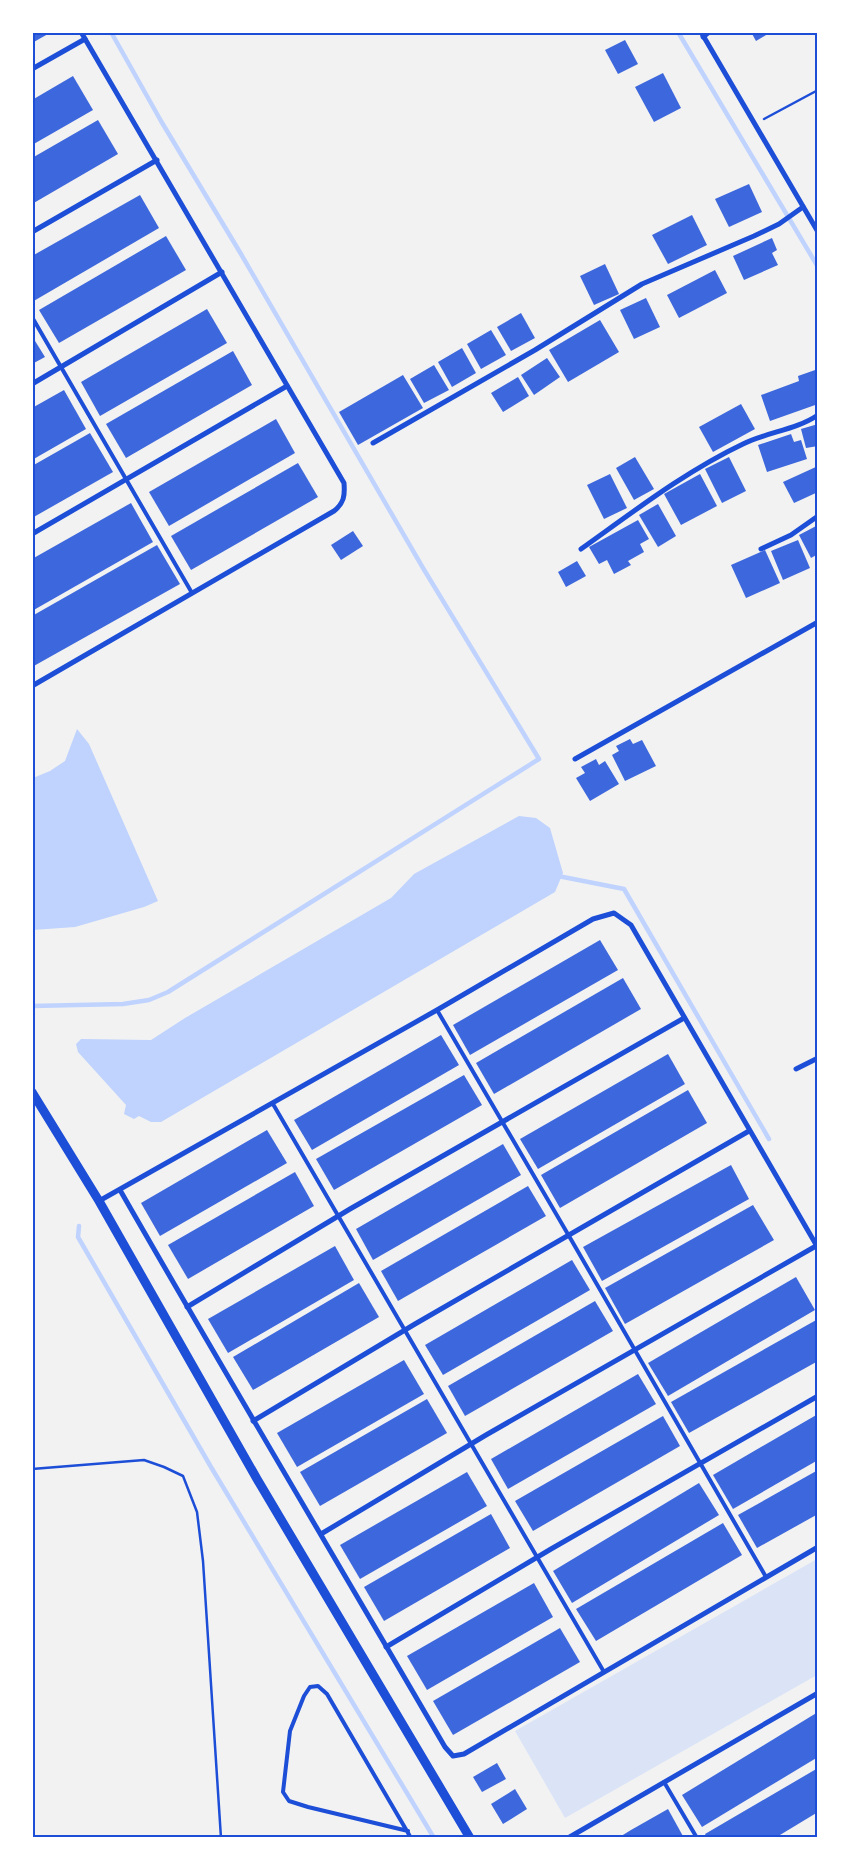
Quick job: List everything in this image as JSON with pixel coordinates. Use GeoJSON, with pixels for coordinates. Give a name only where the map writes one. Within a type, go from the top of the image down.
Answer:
{"type":"FeatureCollection","features":[{"type":"Feature","properties":{"kind":"street"},"geometry":{"type":"LineString","coordinates":[[32,686],[334,511],[342,504],[345,495],[344,484],[81,32]]}},
{"type":"Feature","properties":{"kind":"street"},"geometry":{"type":"LineString","coordinates":[[709,32],[702,35],[818,232]]}},
{"type":"Feature","properties":{"kind":"street"},"geometry":{"type":"LineString","coordinates":[[32,69],[85,38]]}},
{"type":"Feature","properties":{"kind":"street"},"geometry":{"type":"LineString","coordinates":[[32,232],[157,160]]}},
{"type":"Feature","properties":{"kind":"street"},"geometry":{"type":"LineString","coordinates":[[373,443],[534,350],[642,284],[778,224],[803,207]]}},
{"type":"Feature","properties":{"kind":"street"},"geometry":{"type":"LineString","coordinates":[[32,384],[222,272]]}},
{"type":"Feature","properties":{"kind":"street"},"geometry":{"type":"LineString","coordinates":[[32,534],[287,386]]}},
{"type":"Feature","properties":{"kind":"street"},"geometry":{"type":"LineString","coordinates":[[581,549],[664,489],[744,443],[808,422],[818,415]]}},
{"type":"Feature","properties":{"kind":"street"},"geometry":{"type":"LineString","coordinates":[[761,549],[791,535],[818,516]]}},
{"type":"Feature","properties":{"kind":"street"},"geometry":{"type":"LineString","coordinates":[[575,759],[818,622]]}},
{"type":"Feature","properties":{"kind":"street"},"geometry":{"type":"LineString","coordinates":[[99,1201],[273,1104],[592,919],[614,913],[631,924],[817,1247],[634,1349],[321,1534]]}},
{"type":"Feature","properties":{"kind":"street"},"geometry":{"type":"LineString","coordinates":[[187,1307],[339,1216],[684,1018]]}},
{"type":"Feature","properties":{"kind":"street"},"geometry":{"type":"LineString","coordinates":[[796,1069],[818,1058]]}},
{"type":"Feature","properties":{"kind":"street"},"geometry":{"type":"LineString","coordinates":[[32,1092],[99,1201],[257,1478],[470,1838]]}},
{"type":"Feature","properties":{"kind":"street"},"geometry":{"type":"LineString","coordinates":[[253,1421],[749,1131]]}},
{"type":"Feature","properties":{"kind":"street"},"geometry":{"type":"LineString","coordinates":[[120,1190],[444,1747],[453,1756],[464,1754],[818,1547]]}},
{"type":"Feature","properties":{"kind":"street"},"geometry":{"type":"LineString","coordinates":[[386,1646],[818,1396]]}},
{"type":"Feature","properties":{"kind":"street"},"geometry":{"type":"LineString","coordinates":[[568,1838],[818,1694]]}},
{"type":"Feature","properties":{"kind":"lane"},"geometry":{"type":"LineString","coordinates":[[32,317],[192,593]]}},
{"type":"Feature","properties":{"kind":"lane"},"geometry":{"type":"LineString","coordinates":[[437,1010],[570,1236],[766,1577]]}},
{"type":"Feature","properties":{"kind":"lane"},"geometry":{"type":"LineString","coordinates":[[273,1104],[604,1672]]}},
{"type":"Feature","properties":{"kind":"lane"},"geometry":{"type":"LineString","coordinates":[[408,1831],[384,1827],[289,1801],[283,1792],[290,1732],[304,1696],[310,1687],[318,1686],[327,1694],[408,1831],[411,1838]]}},
{"type":"Feature","properties":{"kind":"lane"},"geometry":{"type":"LineString","coordinates":[[664,1782],[697,1838]]}},
{"type":"Feature","properties":{"kind":"path"},"geometry":{"type":"LineString","coordinates":[[754,125],[818,90]]}},
{"type":"Feature","properties":{"kind":"path"},"geometry":{"type":"LineString","coordinates":[[32,1469],[144,1460],[183,1476],[197,1512],[203,1561],[221,1838]]}},
{"type":"Feature","properties":{"kind":"shaded area"},"geometry":{"type":"Polygon","coordinates":[[[817,1559],[817,1675],[565,1818],[515,1731],[817,1559]]]}},
{"type":"Feature","properties":{"kind":"water"},"geometry":{"type":"Polygon","coordinates":[[[77,729],[89,744],[158,901],[144,907],[75,927],[33,930],[33,778],[50,771],[65,761],[77,729]]]}},
{"type":"Feature","properties":{"kind":"water"},"geometry":{"type":"Polygon","coordinates":[[[519,816],[536,818],[550,828],[563,873],[555,892],[161,1122],[151,1122],[139,1116],[134,1119],[124,1114],[126,1105],[78,1052],[76,1044],[81,1039],[151,1040],[185,1018],[391,898],[414,874],[519,816]]]}},
{"type":"Feature","properties":{"kind":"building"},"geometry":{"type":"Polygon","coordinates":[[[32,32],[47,32],[48,34],[32,43],[32,32]]]}},
{"type":"Feature","properties":{"kind":"building"},"geometry":{"type":"Polygon","coordinates":[[[751,32],[771,32],[756,41],[751,32]]]}},
{"type":"Feature","properties":{"kind":"building"},"geometry":{"type":"Polygon","coordinates":[[[625,40],[638,64],[618,74],[605,50],[625,40]]]}},
{"type":"Feature","properties":{"kind":"building"},"geometry":{"type":"Polygon","coordinates":[[[663,73],[681,108],[654,122],[635,87],[663,73]]]}},
{"type":"Feature","properties":{"kind":"building"},"geometry":{"type":"Polygon","coordinates":[[[73,76],[93,110],[32,145],[32,100],[73,76]]]}},
{"type":"Feature","properties":{"kind":"building"},"geometry":{"type":"Polygon","coordinates":[[[98,120],[118,154],[32,204],[32,158],[98,120]]]}},
{"type":"Feature","properties":{"kind":"building"},"geometry":{"type":"Polygon","coordinates":[[[749,184],[762,212],[729,227],[715,199],[749,184]]]}},
{"type":"Feature","properties":{"kind":"building"},"geometry":{"type":"Polygon","coordinates":[[[140,195],[159,228],[32,302],[32,256],[140,195]]]}},
{"type":"Feature","properties":{"kind":"building"},"geometry":{"type":"Polygon","coordinates":[[[692,215],[707,245],[668,264],[652,235],[692,215]]]}},
{"type":"Feature","properties":{"kind":"building"},"geometry":{"type":"Polygon","coordinates":[[[166,236],[186,270],[59,343],[39,310],[166,236]]]}},
{"type":"Feature","properties":{"kind":"building"},"geometry":{"type":"Polygon","coordinates":[[[772,238],[777,250],[772,253],[778,265],[744,280],[733,256],[772,238]]]}},
{"type":"Feature","properties":{"kind":"building"},"geometry":{"type":"Polygon","coordinates":[[[605,264],[619,294],[594,305],[580,276],[605,264]]]}},
{"type":"Feature","properties":{"kind":"building"},"geometry":{"type":"Polygon","coordinates":[[[715,270],[727,293],[679,318],[667,295],[715,270]]]}},
{"type":"Feature","properties":{"kind":"building"},"geometry":{"type":"Polygon","coordinates":[[[646,298],[660,327],[634,339],[620,310],[646,298]]]}},
{"type":"Feature","properties":{"kind":"building"},"geometry":{"type":"Polygon","coordinates":[[[207,309],[227,343],[100,416],[81,382],[207,309]]]}},
{"type":"Feature","properties":{"kind":"building"},"geometry":{"type":"Polygon","coordinates":[[[521,313],[535,338],[511,351],[497,327],[521,313]]]}},
{"type":"Feature","properties":{"kind":"building"},"geometry":{"type":"Polygon","coordinates":[[[600,320],[619,352],[568,382],[549,350],[600,320]]]}},
{"type":"Feature","properties":{"kind":"building"},"geometry":{"type":"Polygon","coordinates":[[[491,330],[506,355],[481,369],[467,344],[491,330]]]}},
{"type":"Feature","properties":{"kind":"building"},"geometry":{"type":"Polygon","coordinates":[[[32,336],[45,357],[32,364],[32,336]]]}},
{"type":"Feature","properties":{"kind":"building"},"geometry":{"type":"Polygon","coordinates":[[[462,348],[476,373],[452,387],[438,362],[462,348]]]}},
{"type":"Feature","properties":{"kind":"building"},"geometry":{"type":"Polygon","coordinates":[[[233,351],[252,385],[126,458],[106,424],[233,351]]]}},
{"type":"Feature","properties":{"kind":"building"},"geometry":{"type":"Polygon","coordinates":[[[547,358],[560,377],[534,395],[521,375],[547,358]]]}},
{"type":"Feature","properties":{"kind":"building"},"geometry":{"type":"Polygon","coordinates":[[[434,365],[449,390],[424,403],[410,379],[434,365]]]}},
{"type":"Feature","properties":{"kind":"building"},"geometry":{"type":"Polygon","coordinates":[[[818,369],[818,404],[770,421],[761,395],[799,381],[798,376],[818,369]]]}},
{"type":"Feature","properties":{"kind":"building"},"geometry":{"type":"Polygon","coordinates":[[[403,375],[423,408],[358,445],[339,412],[403,375]]]}},
{"type":"Feature","properties":{"kind":"building"},"geometry":{"type":"Polygon","coordinates":[[[518,377],[529,396],[503,412],[491,393],[518,377]]]}},
{"type":"Feature","properties":{"kind":"building"},"geometry":{"type":"Polygon","coordinates":[[[64,390],[86,429],[32,460],[32,408],[64,390]]]}},
{"type":"Feature","properties":{"kind":"building"},"geometry":{"type":"Polygon","coordinates":[[[741,404],[755,429],[713,452],[699,427],[741,404]]]}},
{"type":"Feature","properties":{"kind":"building"},"geometry":{"type":"Polygon","coordinates":[[[276,419],[295,453],[169,526],[149,492],[276,419]]]}},
{"type":"Feature","properties":{"kind":"building"},"geometry":{"type":"Polygon","coordinates":[[[818,424],[818,446],[806,448],[801,429],[818,424]]]}},
{"type":"Feature","properties":{"kind":"building"},"geometry":{"type":"Polygon","coordinates":[[[90,433],[113,472],[32,518],[32,466],[90,433]]]}},
{"type":"Feature","properties":{"kind":"building"},"geometry":{"type":"Polygon","coordinates":[[[791,434],[794,442],[801,440],[807,459],[767,472],[758,445],[791,434]]]}},
{"type":"Feature","properties":{"kind":"building"},"geometry":{"type":"Polygon","coordinates":[[[635,457],[654,489],[634,500],[616,468],[635,457]]]}},
{"type":"Feature","properties":{"kind":"building"},"geometry":{"type":"Polygon","coordinates":[[[729,457],[746,491],[722,503],[705,469],[729,457]]]}},
{"type":"Feature","properties":{"kind":"building"},"geometry":{"type":"Polygon","coordinates":[[[298,463],[318,497],[191,570],[171,536],[298,463]]]}},
{"type":"Feature","properties":{"kind":"building"},"geometry":{"type":"Polygon","coordinates":[[[818,466],[818,492],[794,503],[783,482],[818,466]]]}},
{"type":"Feature","properties":{"kind":"building"},"geometry":{"type":"Polygon","coordinates":[[[610,474],[627,508],[604,519],[587,485],[610,474]]]}},
{"type":"Feature","properties":{"kind":"building"},"geometry":{"type":"Polygon","coordinates":[[[700,474],[717,506],[681,525],[664,494],[700,474]]]}},
{"type":"Feature","properties":{"kind":"building"},"geometry":{"type":"Polygon","coordinates":[[[131,503],[153,542],[32,611],[32,559],[131,503]]]}},
{"type":"Feature","properties":{"kind":"building"},"geometry":{"type":"Polygon","coordinates":[[[658,504],[676,536],[658,547],[639,515],[658,504]]]}},
{"type":"Feature","properties":{"kind":"building"},"geometry":{"type":"Polygon","coordinates":[[[638,520],[649,539],[640,544],[644,552],[628,561],[631,565],[614,574],[607,560],[599,564],[589,547],[638,520]]]}},
{"type":"Feature","properties":{"kind":"building"},"geometry":{"type":"Polygon","coordinates":[[[818,525],[818,554],[811,558],[799,535],[818,525]]]}},
{"type":"Feature","properties":{"kind":"building"},"geometry":{"type":"Polygon","coordinates":[[[353,531],[363,546],[341,560],[331,545],[353,531]]]}},
{"type":"Feature","properties":{"kind":"building"},"geometry":{"type":"Polygon","coordinates":[[[798,540],[810,568],[783,580],[771,551],[798,540]]]}},
{"type":"Feature","properties":{"kind":"building"},"geometry":{"type":"Polygon","coordinates":[[[157,545],[180,584],[32,667],[32,616],[157,545]]]}},
{"type":"Feature","properties":{"kind":"building"},"geometry":{"type":"Polygon","coordinates":[[[765,550],[780,583],[746,598],[731,565],[765,550]]]}},
{"type":"Feature","properties":{"kind":"building"},"geometry":{"type":"Polygon","coordinates":[[[577,561],[586,576],[566,587],[558,572],[577,561]]]}},
{"type":"Feature","properties":{"kind":"building"},"geometry":{"type":"Polygon","coordinates":[[[630,739],[633,744],[642,740],[656,766],[625,781],[612,755],[619,751],[616,746],[630,739]]]}},
{"type":"Feature","properties":{"kind":"building"},"geometry":{"type":"Polygon","coordinates":[[[596,759],[599,765],[605,761],[619,784],[590,801],[576,778],[585,773],[581,767],[596,759]]]}},
{"type":"Feature","properties":{"kind":"building"},"geometry":{"type":"Polygon","coordinates":[[[600,940],[618,970],[470,1055],[453,1025],[600,940]]]}},
{"type":"Feature","properties":{"kind":"building"},"geometry":{"type":"Polygon","coordinates":[[[623,978],[641,1009],[494,1094],[476,1063],[623,978]]]}},
{"type":"Feature","properties":{"kind":"building"},"geometry":{"type":"Polygon","coordinates":[[[441,1035],[459,1065],[312,1150],[294,1120],[441,1035]]]}},
{"type":"Feature","properties":{"kind":"building"},"geometry":{"type":"Polygon","coordinates":[[[668,1054],[685,1084],[538,1169],[520,1139],[668,1054]]]}},
{"type":"Feature","properties":{"kind":"building"},"geometry":{"type":"Polygon","coordinates":[[[464,1075],[482,1105],[334,1190],[316,1159],[464,1075]]]}},
{"type":"Feature","properties":{"kind":"building"},"geometry":{"type":"Polygon","coordinates":[[[688,1090],[707,1123],[560,1208],[541,1175],[688,1090]]]}},
{"type":"Feature","properties":{"kind":"building"},"geometry":{"type":"Polygon","coordinates":[[[267,1130],[287,1163],[160,1236],[141,1203],[267,1130]]]}},
{"type":"Feature","properties":{"kind":"building"},"geometry":{"type":"Polygon","coordinates":[[[503,1144],[521,1175],[373,1260],[356,1229],[503,1144]]]}},
{"type":"Feature","properties":{"kind":"building"},"geometry":{"type":"Polygon","coordinates":[[[731,1165],[749,1199],[602,1281],[583,1247],[731,1165]]]}},
{"type":"Feature","properties":{"kind":"building"},"geometry":{"type":"Polygon","coordinates":[[[295,1172],[314,1206],[188,1279],[168,1245],[295,1172]]]}},
{"type":"Feature","properties":{"kind":"building"},"geometry":{"type":"Polygon","coordinates":[[[528,1186],[546,1216],[398,1301],[381,1271],[528,1186]]]}},
{"type":"Feature","properties":{"kind":"building"},"geometry":{"type":"Polygon","coordinates":[[[753,1205],[774,1240],[625,1324],[605,1288],[753,1205]]]}},
{"type":"Feature","properties":{"kind":"building"},"geometry":{"type":"Polygon","coordinates":[[[335,1246],[354,1280],[228,1353],[208,1319],[335,1246]]]}},
{"type":"Feature","properties":{"kind":"building"},"geometry":{"type":"Polygon","coordinates":[[[572,1260],[590,1290],[443,1375],[425,1345],[572,1260]]]}},
{"type":"Feature","properties":{"kind":"building"},"geometry":{"type":"Polygon","coordinates":[[[796,1277],[815,1310],[668,1396],[648,1363],[796,1277]]]}},
{"type":"Feature","properties":{"kind":"building"},"geometry":{"type":"Polygon","coordinates":[[[359,1283],[379,1317],[253,1390],[233,1357],[359,1283]]]}},
{"type":"Feature","properties":{"kind":"building"},"geometry":{"type":"Polygon","coordinates":[[[595,1301],[613,1331],[465,1416],[448,1386],[595,1301]]]}},
{"type":"Feature","properties":{"kind":"building"},"geometry":{"type":"Polygon","coordinates":[[[818,1319],[818,1361],[689,1433],[671,1402],[818,1319]]]}},
{"type":"Feature","properties":{"kind":"building"},"geometry":{"type":"Polygon","coordinates":[[[404,1360],[424,1394],[297,1467],[277,1433],[404,1360]]]}},
{"type":"Feature","properties":{"kind":"building"},"geometry":{"type":"Polygon","coordinates":[[[638,1374],[656,1404],[508,1489],[491,1459],[638,1374]]]}},
{"type":"Feature","properties":{"kind":"building"},"geometry":{"type":"Polygon","coordinates":[[[427,1399],[447,1433],[320,1506],[300,1472],[427,1399]]]}},
{"type":"Feature","properties":{"kind":"building"},"geometry":{"type":"Polygon","coordinates":[[[818,1414],[818,1460],[733,1509],[713,1475],[818,1414]]]}},
{"type":"Feature","properties":{"kind":"building"},"geometry":{"type":"Polygon","coordinates":[[[663,1416],[680,1446],[533,1531],[515,1501],[663,1416]]]}},
{"type":"Feature","properties":{"kind":"building"},"geometry":{"type":"Polygon","coordinates":[[[818,1470],[818,1514],[757,1548],[738,1515],[818,1470]]]}},
{"type":"Feature","properties":{"kind":"building"},"geometry":{"type":"Polygon","coordinates":[[[467,1472],[487,1506],[360,1579],[340,1545],[467,1472]]]}},
{"type":"Feature","properties":{"kind":"building"},"geometry":{"type":"Polygon","coordinates":[[[699,1483],[719,1515],[572,1603],[553,1571],[699,1483]]]}},
{"type":"Feature","properties":{"kind":"building"},"geometry":{"type":"Polygon","coordinates":[[[491,1514],[510,1548],[384,1621],[364,1587],[491,1514]]]}},
{"type":"Feature","properties":{"kind":"building"},"geometry":{"type":"Polygon","coordinates":[[[723,1523],[742,1555],[596,1641],[576,1609],[723,1523]]]}},
{"type":"Feature","properties":{"kind":"building"},"geometry":{"type":"Polygon","coordinates":[[[534,1583],[553,1617],[427,1690],[407,1656],[534,1583]]]}},
{"type":"Feature","properties":{"kind":"building"},"geometry":{"type":"Polygon","coordinates":[[[560,1628],[580,1662],[453,1735],[433,1701],[560,1628]]]}},
{"type":"Feature","properties":{"kind":"building"},"geometry":{"type":"Polygon","coordinates":[[[818,1712],[818,1757],[702,1827],[682,1795],[818,1712]]]}},
{"type":"Feature","properties":{"kind":"building"},"geometry":{"type":"Polygon","coordinates":[[[497,1763],[506,1779],[482,1792],[473,1777],[497,1763]]]}},
{"type":"Feature","properties":{"kind":"building"},"geometry":{"type":"Polygon","coordinates":[[[818,1768],[818,1812],[775,1838],[707,1838],[705,1834],[818,1768]]]}},
{"type":"Feature","properties":{"kind":"building"},"geometry":{"type":"Polygon","coordinates":[[[515,1789],[527,1809],[503,1824],[491,1804],[515,1789]]]}},
{"type":"Feature","properties":{"kind":"building"},"geometry":{"type":"Polygon","coordinates":[[[668,1809],[684,1838],[618,1838],[631,1830],[668,1809]]]}},
{"type":"Feature","properties":{"kind":"waterway"},"geometry":{"type":"LineString","coordinates":[[32,1006],[123,1004],[149,1000],[168,992],[539,759],[423,568],[241,254],[161,121],[111,32]]}},
{"type":"Feature","properties":{"kind":"waterway"},"geometry":{"type":"LineString","coordinates":[[678,32],[818,267]]}},
{"type":"Feature","properties":{"kind":"waterway"},"geometry":{"type":"LineString","coordinates":[[558,876],[624,889],[769,1139]]}},
{"type":"Feature","properties":{"kind":"waterway"},"geometry":{"type":"LineString","coordinates":[[79,1226],[78,1237],[211,1467],[434,1838]]}}]}
